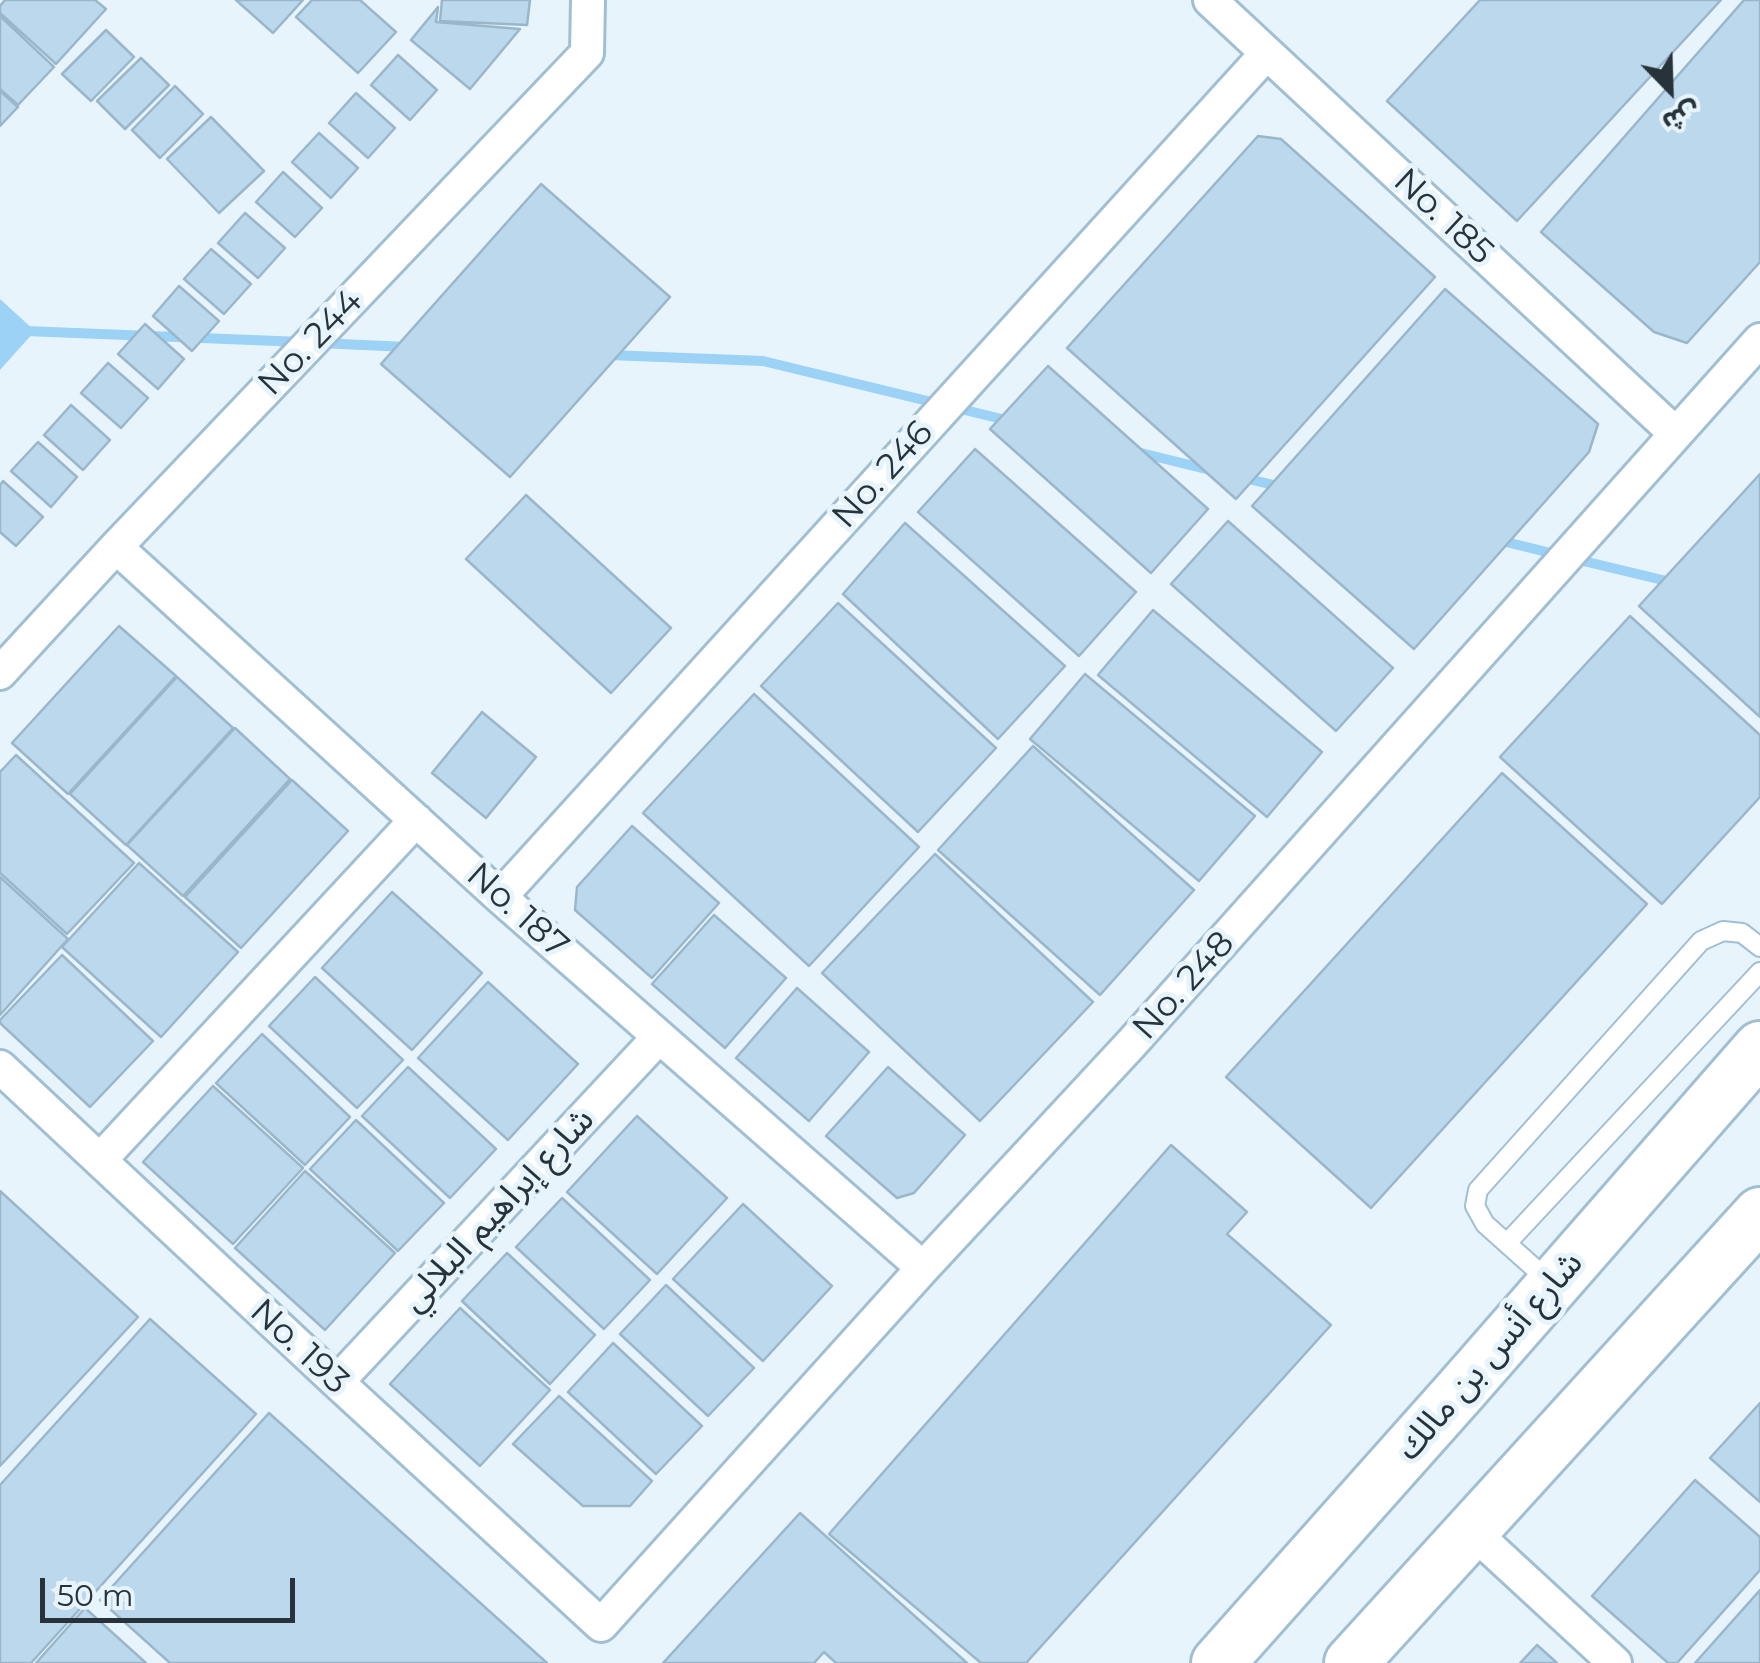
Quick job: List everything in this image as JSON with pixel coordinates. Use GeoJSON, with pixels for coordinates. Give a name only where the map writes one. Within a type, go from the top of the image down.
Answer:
{"type":"FeatureCollection","features":[{"type":"Feature","properties":{"kind":"main road","name":"شارع أنس بن مالك"},"geometry":{"type":"LineString","coordinates":[[1218,1663],[1760,1048]]}},
{"type":"Feature","properties":{"kind":"main road"},"geometry":{"type":"LineString","coordinates":[[1352,1663],[1760,1214]]}},
{"type":"Feature","properties":{"kind":"street","name":"No. 244"},"geometry":{"type":"LineString","coordinates":[[0,673],[587,53],[588,0]]}},
{"type":"Feature","properties":{"kind":"street","name":"No. 185"},"geometry":{"type":"LineString","coordinates":[[1210,0],[1676,434]]}},
{"type":"Feature","properties":{"kind":"street","name":"No. 246"},"geometry":{"type":"LineString","coordinates":[[500,897],[1267,54]]}},
{"type":"Feature","properties":{"kind":"street","name":"No. 248"},"geometry":{"type":"LineString","coordinates":[[600,1624],[1131,1044],[1760,340]]}},
{"type":"Feature","properties":{"kind":"street","name":"No. 187"},"geometry":{"type":"LineString","coordinates":[[116,548],[500,897],[923,1268]]}},
{"type":"Feature","properties":{"kind":"street"},"geometry":{"type":"LineString","coordinates":[[100,1160],[416,820]]}},
{"type":"Feature","properties":{"kind":"street","name":"شارع إبراهيم البلالي"},"geometry":{"type":"LineString","coordinates":[[337,1382],[659,1037]]}},
{"type":"Feature","properties":{"kind":"street","name":"No. 193"},"geometry":{"type":"LineString","coordinates":[[0,1066],[600,1624]]}},
{"type":"Feature","properties":{"kind":"street"},"geometry":{"type":"LineString","coordinates":[[1472,1531],[1615,1663]]}},
{"type":"Feature","properties":{"kind":"lane"},"geometry":{"type":"LineString","coordinates":[[1553,1285],[1485,1224],[1475,1206],[1478,1190],[1701,942],[1723,931],[1742,933],[1760,947]]}},
{"type":"Feature","properties":{"kind":"lane"},"geometry":{"type":"LineString","coordinates":[[1508,1243],[1760,972]]}},
{"type":"Feature","properties":{"kind":"water"},"geometry":{"type":"Polygon","coordinates":[[[0,299],[35,331],[0,370],[0,299]]]}},
{"type":"Feature","properties":{"kind":"building"},"geometry":{"type":"Polygon","coordinates":[[[5,0],[95,0],[106,9],[56,64],[0,13],[5,0]]]}},
{"type":"Feature","properties":{"kind":"building"},"geometry":{"type":"Polygon","coordinates":[[[236,0],[303,0],[273,33],[236,0]]]}},
{"type":"Feature","properties":{"kind":"building"},"geometry":{"type":"Polygon","coordinates":[[[312,0],[360,0],[396,32],[358,73],[296,17],[312,0]]]}},
{"type":"Feature","properties":{"kind":"building"},"geometry":{"type":"Polygon","coordinates":[[[442,0],[530,0],[527,25],[440,21],[442,0]]]}},
{"type":"Feature","properties":{"kind":"building"},"geometry":{"type":"Polygon","coordinates":[[[1480,0],[1721,0],[1517,221],[1387,101],[1480,0]]]}},
{"type":"Feature","properties":{"kind":"building"},"geometry":{"type":"Polygon","coordinates":[[[1744,0],[1760,0],[1760,262],[1687,343],[1654,332],[1541,232],[1744,0]]]}},
{"type":"Feature","properties":{"kind":"building"},"geometry":{"type":"Polygon","coordinates":[[[438,7],[436,22],[520,29],[470,89],[411,40],[438,7]]]}},
{"type":"Feature","properties":{"kind":"building"},"geometry":{"type":"Polygon","coordinates":[[[0,16],[54,67],[18,105],[0,89],[0,16]]]}},
{"type":"Feature","properties":{"kind":"building"},"geometry":{"type":"Polygon","coordinates":[[[106,30],[134,57],[91,101],[62,74],[106,30]]]}},
{"type":"Feature","properties":{"kind":"building"},"geometry":{"type":"Polygon","coordinates":[[[398,55],[437,90],[410,120],[371,85],[398,55]]]}},
{"type":"Feature","properties":{"kind":"building"},"geometry":{"type":"Polygon","coordinates":[[[141,58],[169,85],[125,129],[97,101],[141,58]]]}},
{"type":"Feature","properties":{"kind":"building"},"geometry":{"type":"Polygon","coordinates":[[[175,86],[203,114],[160,158],[132,130],[175,86]]]}},
{"type":"Feature","properties":{"kind":"building"},"geometry":{"type":"Polygon","coordinates":[[[0,91],[18,107],[0,126],[0,91]]]}},
{"type":"Feature","properties":{"kind":"building"},"geometry":{"type":"Polygon","coordinates":[[[356,93],[395,128],[368,158],[329,123],[356,93]]]}},
{"type":"Feature","properties":{"kind":"building"},"geometry":{"type":"Polygon","coordinates":[[[211,117],[264,171],[219,213],[167,159],[211,117]]]}},
{"type":"Feature","properties":{"kind":"building"},"geometry":{"type":"Polygon","coordinates":[[[319,133],[358,168],[331,198],[292,162],[319,133]]]}},
{"type":"Feature","properties":{"kind":"building"},"geometry":{"type":"Polygon","coordinates":[[[1258,136],[1281,139],[1435,277],[1236,499],[1067,348],[1258,136]]]}},
{"type":"Feature","properties":{"kind":"building"},"geometry":{"type":"Polygon","coordinates":[[[283,172],[322,208],[295,237],[256,202],[283,172]]]}},
{"type":"Feature","properties":{"kind":"building"},"geometry":{"type":"Polygon","coordinates":[[[541,184],[670,297],[510,477],[381,364],[541,184]]]}},
{"type":"Feature","properties":{"kind":"building"},"geometry":{"type":"Polygon","coordinates":[[[245,213],[285,248],[258,278],[218,243],[245,213]]]}},
{"type":"Feature","properties":{"kind":"building"},"geometry":{"type":"Polygon","coordinates":[[[211,249],[251,284],[224,314],[184,279],[211,249]]]}},
{"type":"Feature","properties":{"kind":"building"},"geometry":{"type":"Polygon","coordinates":[[[179,286],[219,321],[192,351],[153,316],[179,286]]]}},
{"type":"Feature","properties":{"kind":"building"},"geometry":{"type":"Polygon","coordinates":[[[1445,289],[1598,424],[1589,452],[1414,649],[1252,506],[1445,289]]]}},
{"type":"Feature","properties":{"kind":"building"},"geometry":{"type":"Polygon","coordinates":[[[145,324],[184,359],[158,389],[118,354],[145,324]]]}},
{"type":"Feature","properties":{"kind":"building"},"geometry":{"type":"Polygon","coordinates":[[[108,363],[148,398],[121,428],[81,393],[108,363]]]}},
{"type":"Feature","properties":{"kind":"building"},"geometry":{"type":"Polygon","coordinates":[[[1048,366],[1208,509],[1151,573],[990,429],[1048,366]]]}},
{"type":"Feature","properties":{"kind":"building"},"geometry":{"type":"Polygon","coordinates":[[[71,405],[110,440],[83,470],[44,435],[71,405]]]}},
{"type":"Feature","properties":{"kind":"building"},"geometry":{"type":"Polygon","coordinates":[[[38,442],[77,477],[51,507],[11,471],[38,442]]]}},
{"type":"Feature","properties":{"kind":"building"},"geometry":{"type":"Polygon","coordinates":[[[975,449],[1136,592],[1079,656],[918,512],[975,449]]]}},
{"type":"Feature","properties":{"kind":"building"},"geometry":{"type":"Polygon","coordinates":[[[1760,474],[1760,717],[1639,606],[1760,474]]]}},
{"type":"Feature","properties":{"kind":"building"},"geometry":{"type":"Polygon","coordinates":[[[3,481],[43,517],[16,546],[0,532],[3,481]]]}},
{"type":"Feature","properties":{"kind":"building"},"geometry":{"type":"Polygon","coordinates":[[[526,495],[671,628],[611,693],[466,559],[526,495]]]}},
{"type":"Feature","properties":{"kind":"building"},"geometry":{"type":"Polygon","coordinates":[[[1228,521],[1393,668],[1336,731],[1171,584],[1228,521]]]}},
{"type":"Feature","properties":{"kind":"building"},"geometry":{"type":"Polygon","coordinates":[[[905,523],[1065,666],[998,739],[843,594],[905,523]]]}},
{"type":"Feature","properties":{"kind":"building"},"geometry":{"type":"Polygon","coordinates":[[[838,603],[996,748],[918,832],[761,686],[838,603]]]}},
{"type":"Feature","properties":{"kind":"building"},"geometry":{"type":"Polygon","coordinates":[[[1153,610],[1322,752],[1267,817],[1098,675],[1153,610]]]}},
{"type":"Feature","properties":{"kind":"building"},"geometry":{"type":"Polygon","coordinates":[[[1630,616],[1760,735],[1760,797],[1662,904],[1500,757],[1630,616]]]}},
{"type":"Feature","properties":{"kind":"building"},"geometry":{"type":"Polygon","coordinates":[[[119,626],[176,676],[68,794],[12,743],[119,626]]]}},
{"type":"Feature","properties":{"kind":"building"},"geometry":{"type":"Polygon","coordinates":[[[1085,674],[1255,816],[1199,881],[1030,739],[1085,674]]]}},
{"type":"Feature","properties":{"kind":"building"},"geometry":{"type":"Polygon","coordinates":[[[177,677],[233,728],[126,845],[70,794],[177,677]]]}},
{"type":"Feature","properties":{"kind":"building"},"geometry":{"type":"Polygon","coordinates":[[[754,694],[919,847],[809,966],[643,813],[754,694]]]}},
{"type":"Feature","properties":{"kind":"building"},"geometry":{"type":"Polygon","coordinates":[[[482,712],[536,757],[486,818],[432,773],[482,712]]]}},
{"type":"Feature","properties":{"kind":"building"},"geometry":{"type":"Polygon","coordinates":[[[235,728],[290,779],[183,896],[127,845],[235,728]]]}},
{"type":"Feature","properties":{"kind":"building"},"geometry":{"type":"Polygon","coordinates":[[[1033,746],[1194,890],[1100,995],[938,850],[1033,746]]]}},
{"type":"Feature","properties":{"kind":"building"},"geometry":{"type":"Polygon","coordinates":[[[16,755],[134,863],[67,934],[0,873],[0,772],[16,755]]]}},
{"type":"Feature","properties":{"kind":"building"},"geometry":{"type":"Polygon","coordinates":[[[1502,773],[1647,904],[1371,1208],[1226,1077],[1502,773]]]}},
{"type":"Feature","properties":{"kind":"building"},"geometry":{"type":"Polygon","coordinates":[[[292,780],[348,831],[241,948],[185,897],[292,780]]]}},
{"type":"Feature","properties":{"kind":"building"},"geometry":{"type":"Polygon","coordinates":[[[632,826],[719,903],[652,978],[575,910],[577,887],[632,826]]]}},
{"type":"Feature","properties":{"kind":"building"},"geometry":{"type":"Polygon","coordinates":[[[935,854],[1093,1002],[980,1121],[822,973],[935,854]]]}},
{"type":"Feature","properties":{"kind":"building"},"geometry":{"type":"Polygon","coordinates":[[[139,863],[238,952],[161,1037],[62,947],[139,863]]]}},
{"type":"Feature","properties":{"kind":"building"},"geometry":{"type":"Polygon","coordinates":[[[0,877],[68,939],[0,1015],[0,877]]]}},
{"type":"Feature","properties":{"kind":"building"},"geometry":{"type":"Polygon","coordinates":[[[392,892],[482,973],[412,1050],[322,968],[392,892]]]}},
{"type":"Feature","properties":{"kind":"building"},"geometry":{"type":"Polygon","coordinates":[[[714,915],[786,978],[725,1048],[652,984],[714,915]]]}},
{"type":"Feature","properties":{"kind":"building"},"geometry":{"type":"Polygon","coordinates":[[[62,955],[153,1041],[90,1107],[0,1023],[62,955]]]}},
{"type":"Feature","properties":{"kind":"building"},"geometry":{"type":"Polygon","coordinates":[[[315,977],[403,1060],[357,1108],[269,1026],[315,977]]]}},
{"type":"Feature","properties":{"kind":"building"},"geometry":{"type":"Polygon","coordinates":[[[488,982],[578,1064],[508,1140],[418,1058],[488,982]]]}},
{"type":"Feature","properties":{"kind":"building"},"geometry":{"type":"Polygon","coordinates":[[[797,988],[869,1052],[809,1121],[736,1058],[797,988]]]}},
{"type":"Feature","properties":{"kind":"building"},"geometry":{"type":"Polygon","coordinates":[[[262,1034],[350,1117],[305,1165],[216,1083],[262,1034]]]}},
{"type":"Feature","properties":{"kind":"building"},"geometry":{"type":"Polygon","coordinates":[[[408,1067],[496,1149],[450,1198],[362,1116],[408,1067]]]}},
{"type":"Feature","properties":{"kind":"building"},"geometry":{"type":"Polygon","coordinates":[[[888,1067],[965,1135],[914,1193],[897,1198],[826,1136],[888,1067]]]}},
{"type":"Feature","properties":{"kind":"building"},"geometry":{"type":"Polygon","coordinates":[[[213,1086],[303,1168],[233,1244],[143,1162],[213,1086]]]}},
{"type":"Feature","properties":{"kind":"building"},"geometry":{"type":"Polygon","coordinates":[[[637,1116],[727,1198],[657,1274],[567,1192],[637,1116]]]}},
{"type":"Feature","properties":{"kind":"building"},"geometry":{"type":"Polygon","coordinates":[[[356,1120],[444,1203],[398,1251],[310,1169],[356,1120]]]}},
{"type":"Feature","properties":{"kind":"building"},"geometry":{"type":"Polygon","coordinates":[[[1171,1145],[1247,1212],[1227,1234],[1331,1325],[1026,1663],[981,1663],[829,1534],[1171,1145]]]}},
{"type":"Feature","properties":{"kind":"building"},"geometry":{"type":"Polygon","coordinates":[[[305,1171],[395,1253],[325,1330],[235,1248],[305,1171]]]}},
{"type":"Feature","properties":{"kind":"building"},"geometry":{"type":"Polygon","coordinates":[[[0,1191],[138,1317],[0,1466],[0,1191]]]}},
{"type":"Feature","properties":{"kind":"building"},"geometry":{"type":"Polygon","coordinates":[[[562,1198],[650,1280],[604,1329],[516,1247],[562,1198]]]}},
{"type":"Feature","properties":{"kind":"building"},"geometry":{"type":"Polygon","coordinates":[[[743,1204],[832,1286],[763,1361],[673,1279],[743,1204]]]}},
{"type":"Feature","properties":{"kind":"building"},"geometry":{"type":"Polygon","coordinates":[[[507,1253],[595,1335],[550,1384],[462,1301],[507,1253]]]}},
{"type":"Feature","properties":{"kind":"building"},"geometry":{"type":"Polygon","coordinates":[[[666,1285],[754,1368],[708,1416],[620,1334],[666,1285]]]}},
{"type":"Feature","properties":{"kind":"building"},"geometry":{"type":"Polygon","coordinates":[[[460,1308],[550,1390],[480,1466],[390,1384],[460,1308]]]}},
{"type":"Feature","properties":{"kind":"building"},"geometry":{"type":"Polygon","coordinates":[[[150,1319],[256,1414],[31,1663],[0,1663],[0,1485],[150,1319]]]}},
{"type":"Feature","properties":{"kind":"building"},"geometry":{"type":"Polygon","coordinates":[[[613,1343],[702,1426],[656,1474],[568,1392],[613,1343]]]}},
{"type":"Feature","properties":{"kind":"building"},"geometry":{"type":"Polygon","coordinates":[[[559,1396],[652,1481],[630,1506],[583,1506],[513,1444],[559,1396]]]}},
{"type":"Feature","properties":{"kind":"building"},"geometry":{"type":"Polygon","coordinates":[[[1760,1403],[1760,1502],[1710,1458],[1760,1403]]]}},
{"type":"Feature","properties":{"kind":"building"},"geometry":{"type":"Polygon","coordinates":[[[269,1413],[547,1663],[170,1663],[100,1600],[269,1413]]]}},
{"type":"Feature","properties":{"kind":"building"},"geometry":{"type":"Polygon","coordinates":[[[1695,1480],[1760,1537],[1760,1570],[1677,1663],[1668,1663],[1592,1596],[1695,1480]]]}},
{"type":"Feature","properties":{"kind":"building"},"geometry":{"type":"Polygon","coordinates":[[[800,1513],[967,1663],[836,1663],[824,1652],[814,1663],[663,1663],[800,1513]]]}},
{"type":"Feature","properties":{"kind":"building"},"geometry":{"type":"Polygon","coordinates":[[[1760,1590],[1760,1663],[1695,1663],[1760,1590]]]}},
{"type":"Feature","properties":{"kind":"building"},"geometry":{"type":"Polygon","coordinates":[[[85,1608],[146,1663],[36,1663],[85,1608]]]}},
{"type":"Feature","properties":{"kind":"building"},"geometry":{"type":"Polygon","coordinates":[[[1537,1645],[1557,1663],[1520,1663],[1537,1645]]]}},
{"type":"Feature","properties":{"kind":"waterway"},"geometry":{"type":"LineString","coordinates":[[0,330],[302,342]]}},
{"type":"Feature","properties":{"kind":"waterway"},"geometry":{"type":"LineString","coordinates":[[319,343],[407,347]]}},
{"type":"Feature","properties":{"kind":"waterway"},"geometry":{"type":"LineString","coordinates":[[609,355],[763,361],[1010,421]]}},
{"type":"Feature","properties":{"kind":"waterway"},"geometry":{"type":"LineString","coordinates":[[1133,451],[1214,471]]}},
{"type":"Feature","properties":{"kind":"waterway"},"geometry":{"type":"LineString","coordinates":[[1240,477],[1282,487]]}},
{"type":"Feature","properties":{"kind":"waterway"},"geometry":{"type":"LineString","coordinates":[[1498,540],[1559,555]]}},
{"type":"Feature","properties":{"kind":"waterway"},"geometry":{"type":"LineString","coordinates":[[1575,559],[1675,583]]}}]}
